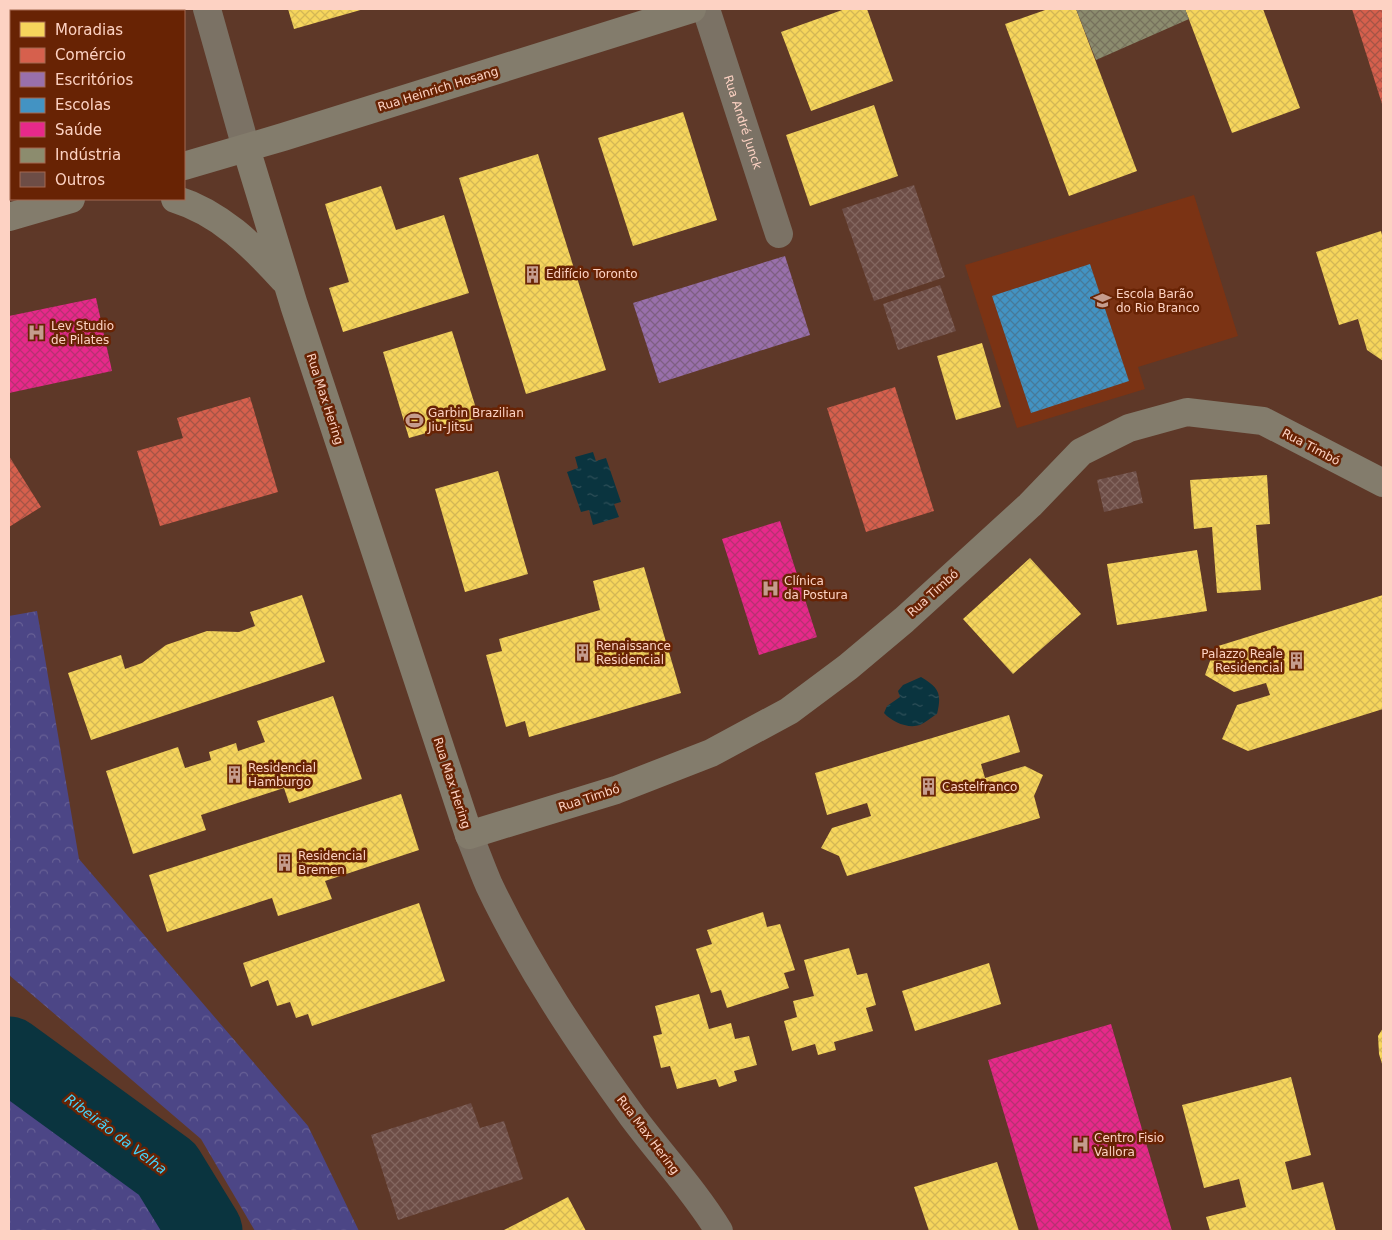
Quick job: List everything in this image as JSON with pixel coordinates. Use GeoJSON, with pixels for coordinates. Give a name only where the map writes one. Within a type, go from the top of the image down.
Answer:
{"type":"FeatureCollection","features":[{"type":"Feature","properties":{"kind":"main road","name":"Rua Heinrich Hosang"},"geometry":{"type":"LineString","coordinates":[[185,166],[692,9]]}},
{"type":"Feature","properties":{"kind":"main road","name":"Rua Max Hering"},"geometry":{"type":"LineString","coordinates":[[246,148],[288,284],[469,835]]}},
{"type":"Feature","properties":{"kind":"main road"},"geometry":{"type":"LineString","coordinates":[[9,217],[68,200]]}},
{"type":"Feature","properties":{"kind":"main road","name":"Rua Max Hering"},"geometry":{"type":"LineString","coordinates":[[177,200],[219,219],[250,243],[288,284]]}},
{"type":"Feature","properties":{"kind":"main road","name":"Rua Timbó"},"geometry":{"type":"LineString","coordinates":[[469,835],[616,790],[642,780],[711,753],[789,711],[848,667],[904,620],[1030,505],[1081,452],[1129,428],[1187,412],[1263,421],[1383,483]]}},
{"type":"Feature","properties":{"kind":"street","name":"Rua Max Hering"},"geometry":{"type":"LineString","coordinates":[[208,9],[246,148]]}},
{"type":"Feature","properties":{"kind":"street","name":"Rua André Junck"},"geometry":{"type":"LineString","coordinates":[[706,9],[779,234]]}},
{"type":"Feature","properties":{"kind":"street","name":"Rua Max Hering"},"geometry":{"type":"LineString","coordinates":[[469,835],[489,884],[537,975],[589,1057],[645,1133],[706,1209],[719,1231]]}},
{"type":"Feature","properties":{"kind":"shaded area","name":"Escola Barão do Rio Branco"},"geometry":{"type":"Polygon","coordinates":[[[1194,195],[1238,336],[1138,367],[1145,389],[1017,428],[965,265],[1194,195]]]}},
{"type":"Feature","properties":{"kind":"green space"},"geometry":{"type":"Polygon","coordinates":[[[37,611],[79,859],[308,1126],[359,1231],[255,1231],[201,1139],[9,975],[9,616],[37,611]]]}},
{"type":"Feature","properties":{"kind":"green space"},"geometry":{"type":"Polygon","coordinates":[[[9,1091],[113,1164],[172,1231],[9,1231],[9,1091]]]}},
{"type":"Feature","properties":{"kind":"water"},"geometry":{"type":"Polygon","coordinates":[[[593,452],[596,461],[606,458],[621,502],[614,504],[619,517],[593,525],[589,510],[581,512],[567,472],[578,468],[575,457],[593,452]]]}},
{"type":"Feature","properties":{"kind":"water"},"geometry":{"type":"Polygon","coordinates":[[[921,677],[932,684],[938,692],[937,714],[922,724],[915,726],[900,724],[887,716],[884,713],[887,706],[900,697],[898,691],[903,685],[921,677]]]}},
{"type":"Feature","properties":{"kind":"building: Moradias"},"geometry":{"type":"Polygon","coordinates":[[[288,9],[364,9],[294,29],[288,9]]]}},
{"type":"Feature","properties":{"kind":"building: Moradias"},"geometry":{"type":"Polygon","coordinates":[[[845,9],[867,9],[893,81],[811,111],[781,32],[845,9]]]}},
{"type":"Feature","properties":{"kind":"building: Moradias"},"geometry":{"type":"Polygon","coordinates":[[[1048,9],[1076,9],[1137,171],[1069,196],[1005,24],[1048,9]]]}},
{"type":"Feature","properties":{"kind":"building: Moradias"},"geometry":{"type":"Polygon","coordinates":[[[1185,9],[1263,9],[1300,108],[1232,133],[1185,9]]]}},
{"type":"Feature","properties":{"kind":"building: Moradias"},"geometry":{"type":"Polygon","coordinates":[[[10,36],[9,111],[9,37],[10,36]]]}},
{"type":"Feature","properties":{"kind":"building: Moradias"},"geometry":{"type":"Polygon","coordinates":[[[874,105],[898,176],[810,206],[786,135],[874,105]]]}},
{"type":"Feature","properties":{"kind":"building: Moradias"},"geometry":{"type":"Polygon","coordinates":[[[683,112],[717,220],[633,246],[598,138],[683,112]]]}},
{"type":"Feature","properties":{"kind":"building: Moradias","name":"Edifício Toronto"},"geometry":{"type":"Polygon","coordinates":[[[538,154],[606,370],[526,394],[459,178],[538,154]]]}},
{"type":"Feature","properties":{"kind":"building: Moradias"},"geometry":{"type":"Polygon","coordinates":[[[381,186],[396,230],[444,215],[469,293],[343,332],[329,288],[349,282],[325,204],[381,186]]]}},
{"type":"Feature","properties":{"kind":"building: Moradias"},"geometry":{"type":"Polygon","coordinates":[[[1381,231],[1383,239],[1383,361],[1367,350],[1358,319],[1339,325],[1316,252],[1381,231]]]}},
{"type":"Feature","properties":{"kind":"building: Moradias"},"geometry":{"type":"Polygon","coordinates":[[[452,331],[479,418],[409,438],[383,352],[452,331]]]}},
{"type":"Feature","properties":{"kind":"building: Moradias"},"geometry":{"type":"Polygon","coordinates":[[[982,343],[1001,407],[956,420],[937,356],[982,343]]]}},
{"type":"Feature","properties":{"kind":"building: Moradias"},"geometry":{"type":"Polygon","coordinates":[[[498,471],[528,574],[465,592],[435,489],[498,471]]]}},
{"type":"Feature","properties":{"kind":"building: Moradias"},"geometry":{"type":"Polygon","coordinates":[[[1267,475],[1270,524],[1256,525],[1261,590],[1217,593],[1212,527],[1194,529],[1190,480],[1267,475]]]}},
{"type":"Feature","properties":{"kind":"building: Moradias"},"geometry":{"type":"Polygon","coordinates":[[[1197,550],[1207,611],[1117,625],[1107,564],[1197,550]]]}},
{"type":"Feature","properties":{"kind":"building: Moradias"},"geometry":{"type":"Polygon","coordinates":[[[1030,558],[1081,614],[1013,674],[963,619],[1030,558]]]}},
{"type":"Feature","properties":{"kind":"building: Moradias","name":"Renaissance Residencial"},"geometry":{"type":"Polygon","coordinates":[[[644,567],[681,693],[529,737],[525,721],[506,727],[486,655],[502,651],[499,639],[600,610],[593,581],[644,567]]]}},
{"type":"Feature","properties":{"kind":"building: Moradias"},"geometry":{"type":"Polygon","coordinates":[[[302,595],[325,662],[91,740],[68,673],[121,655],[125,669],[142,663],[166,645],[207,631],[239,632],[255,626],[250,612],[302,595]]]}},
{"type":"Feature","properties":{"kind":"building: Moradias","name":"Palazzo Reale Residencial"},"geometry":{"type":"Polygon","coordinates":[[[1383,595],[1383,709],[1248,751],[1222,739],[1237,705],[1270,695],[1266,683],[1234,692],[1205,675],[1215,647],[1383,595]]]}},
{"type":"Feature","properties":{"kind":"building: Moradias","name":"Residencial Hamburgo"},"geometry":{"type":"Polygon","coordinates":[[[333,696],[362,779],[289,803],[284,788],[201,815],[206,830],[133,854],[106,771],[178,747],[185,768],[211,760],[209,752],[236,743],[238,751],[265,742],[257,721],[333,696]]]}},
{"type":"Feature","properties":{"kind":"building: Moradias","name":"Castelfranco"},"geometry":{"type":"Polygon","coordinates":[[[1009,715],[1020,752],[981,764],[985,778],[1025,766],[1043,775],[1034,796],[1040,818],[847,876],[839,856],[821,848],[832,828],[871,816],[867,803],[827,815],[815,773],[1009,715]]]}},
{"type":"Feature","properties":{"kind":"building: Moradias","name":"Residencial Bremen"},"geometry":{"type":"Polygon","coordinates":[[[401,794],[419,850],[325,881],[332,899],[278,916],[272,898],[167,932],[149,875],[401,794]]]}},
{"type":"Feature","properties":{"kind":"building: Moradias"},"geometry":{"type":"Polygon","coordinates":[[[419,903],[445,981],[312,1026],[308,1014],[296,1018],[290,1002],[277,1006],[268,980],[251,987],[243,963],[419,903]]]}},
{"type":"Feature","properties":{"kind":"building: Moradias"},"geometry":{"type":"Polygon","coordinates":[[[763,912],[767,927],[780,924],[795,970],[784,973],[789,988],[727,1008],[721,990],[711,993],[696,949],[712,944],[707,930],[763,912]]]}},
{"type":"Feature","properties":{"kind":"building: Moradias"},"geometry":{"type":"Polygon","coordinates":[[[849,948],[857,975],[867,973],[876,1005],[866,1008],[873,1031],[834,1042],[836,1050],[818,1055],[815,1044],[792,1051],[784,1021],[797,1017],[793,1001],[814,996],[804,960],[849,948]]]}},
{"type":"Feature","properties":{"kind":"building: Moradias"},"geometry":{"type":"Polygon","coordinates":[[[989,963],[1001,1004],[915,1031],[902,991],[989,963]]]}},
{"type":"Feature","properties":{"kind":"building: Moradias"},"geometry":{"type":"Polygon","coordinates":[[[699,994],[709,1029],[731,1023],[735,1039],[749,1036],[757,1065],[734,1071],[737,1081],[719,1087],[716,1079],[677,1089],[670,1066],[661,1068],[653,1036],[662,1034],[655,1006],[699,994]]]}},
{"type":"Feature","properties":{"kind":"building: Moradias"},"geometry":{"type":"Polygon","coordinates":[[[1383,1028],[1383,1067],[1379,1054],[1378,1036],[1383,1028]]]}},
{"type":"Feature","properties":{"kind":"building: Moradias"},"geometry":{"type":"Polygon","coordinates":[[[1291,1077],[1311,1155],[1285,1162],[1292,1190],[1323,1182],[1336,1231],[1210,1231],[1206,1217],[1246,1207],[1239,1179],[1204,1188],[1182,1105],[1291,1077]]]}},
{"type":"Feature","properties":{"kind":"building: Moradias"},"geometry":{"type":"Polygon","coordinates":[[[997,1162],[1019,1231],[929,1231],[914,1187],[997,1162]]]}},
{"type":"Feature","properties":{"kind":"building: Moradias"},"geometry":{"type":"Polygon","coordinates":[[[568,1197],[586,1231],[502,1231],[568,1197]]]}},
{"type":"Feature","properties":{"kind":"building: Comércio"},"geometry":{"type":"Polygon","coordinates":[[[1352,9],[1383,9],[1383,107],[1352,9]]]}},
{"type":"Feature","properties":{"kind":"building: Comércio"},"geometry":{"type":"Polygon","coordinates":[[[895,387],[934,511],[866,532],[827,408],[895,387]]]}},
{"type":"Feature","properties":{"kind":"building: Comércio"},"geometry":{"type":"Polygon","coordinates":[[[250,397],[278,492],[160,526],[137,451],[183,438],[177,418],[250,397]]]}},
{"type":"Feature","properties":{"kind":"building: Comércio"},"geometry":{"type":"Polygon","coordinates":[[[9,456],[41,507],[9,527],[9,456]]]}},
{"type":"Feature","properties":{"kind":"building: Escritórios"},"geometry":{"type":"Polygon","coordinates":[[[785,256],[810,335],[659,383],[633,303],[785,256]]]}},
{"type":"Feature","properties":{"kind":"building: Escolas"},"geometry":{"type":"Polygon","coordinates":[[[1090,264],[1129,381],[1031,413],[992,296],[1090,264]]]}},
{"type":"Feature","properties":{"kind":"building: Saúde"},"geometry":{"type":"Polygon","coordinates":[[[96,298],[112,371],[9,393],[9,316],[96,298]]]}},
{"type":"Feature","properties":{"kind":"building: Saúde","name":"Clínica da Postura"},"geometry":{"type":"Polygon","coordinates":[[[780,521],[817,637],[759,655],[722,539],[780,521]]]}},
{"type":"Feature","properties":{"kind":"building: Saúde","name":"Centro Fisio Vallora"},"geometry":{"type":"Polygon","coordinates":[[[1111,1024],[1172,1231],[1039,1231],[988,1060],[1111,1024]]]}},
{"type":"Feature","properties":{"kind":"building: Indústria"},"geometry":{"type":"Polygon","coordinates":[[[1076,9],[1185,9],[1189,19],[1096,60],[1076,9]]]}},
{"type":"Feature","properties":{"kind":"building: Outros"},"geometry":{"type":"Polygon","coordinates":[[[914,185],[945,277],[874,301],[842,209],[914,185]]]}},
{"type":"Feature","properties":{"kind":"building: Outros"},"geometry":{"type":"Polygon","coordinates":[[[940,285],[956,331],[898,350],[883,304],[940,285]]]}},
{"type":"Feature","properties":{"kind":"building: Outros"},"geometry":{"type":"Polygon","coordinates":[[[1136,471],[1143,503],[1104,512],[1097,480],[1136,471]]]}},
{"type":"Feature","properties":{"kind":"building: Outros"},"geometry":{"type":"Polygon","coordinates":[[[471,1103],[480,1128],[504,1121],[523,1179],[398,1220],[371,1135],[471,1103]]]}},
{"type":"Feature","properties":{"kind":"waterway","name":"Ribeirão da Velha"},"geometry":{"type":"LineString","coordinates":[[9,1054],[167,1169],[205,1231]]}},
{"type":"Feature","properties":{"kind":"place","name":"Edifício Toronto"},"geometry":{"type":"Point","coordinates":[532,274]}},
{"type":"Feature","properties":{"kind":"place","name":"Escola Barão do Rio Branco"},"geometry":{"type":"Point","coordinates":[1102,301]}},
{"type":"Feature","properties":{"kind":"place","name":"Lev Studio de Pilates"},"geometry":{"type":"Point","coordinates":[37,333]}},
{"type":"Feature","properties":{"kind":"place","name":"Garbin Brazilian Jiu-Jitsu"},"geometry":{"type":"Point","coordinates":[414,420]}},
{"type":"Feature","properties":{"kind":"place","name":"Clínica da Postura"},"geometry":{"type":"Point","coordinates":[770,588]}},
{"type":"Feature","properties":{"kind":"place","name":"Renaissance Residencial"},"geometry":{"type":"Point","coordinates":[582,653]}},
{"type":"Feature","properties":{"kind":"place","name":"Palazzo Reale Residencial"},"geometry":{"type":"Point","coordinates":[1297,661]}},
{"type":"Feature","properties":{"kind":"place","name":"Residencial Hamburgo"},"geometry":{"type":"Point","coordinates":[234,775]}},
{"type":"Feature","properties":{"kind":"place","name":"Castelfranco"},"geometry":{"type":"Point","coordinates":[928,787]}},
{"type":"Feature","properties":{"kind":"place","name":"Residencial Bremen"},"geometry":{"type":"Point","coordinates":[284,863]}},
{"type":"Feature","properties":{"kind":"place","name":"Centro Fisio Vallora"},"geometry":{"type":"Point","coordinates":[1080,1145]}}]}
